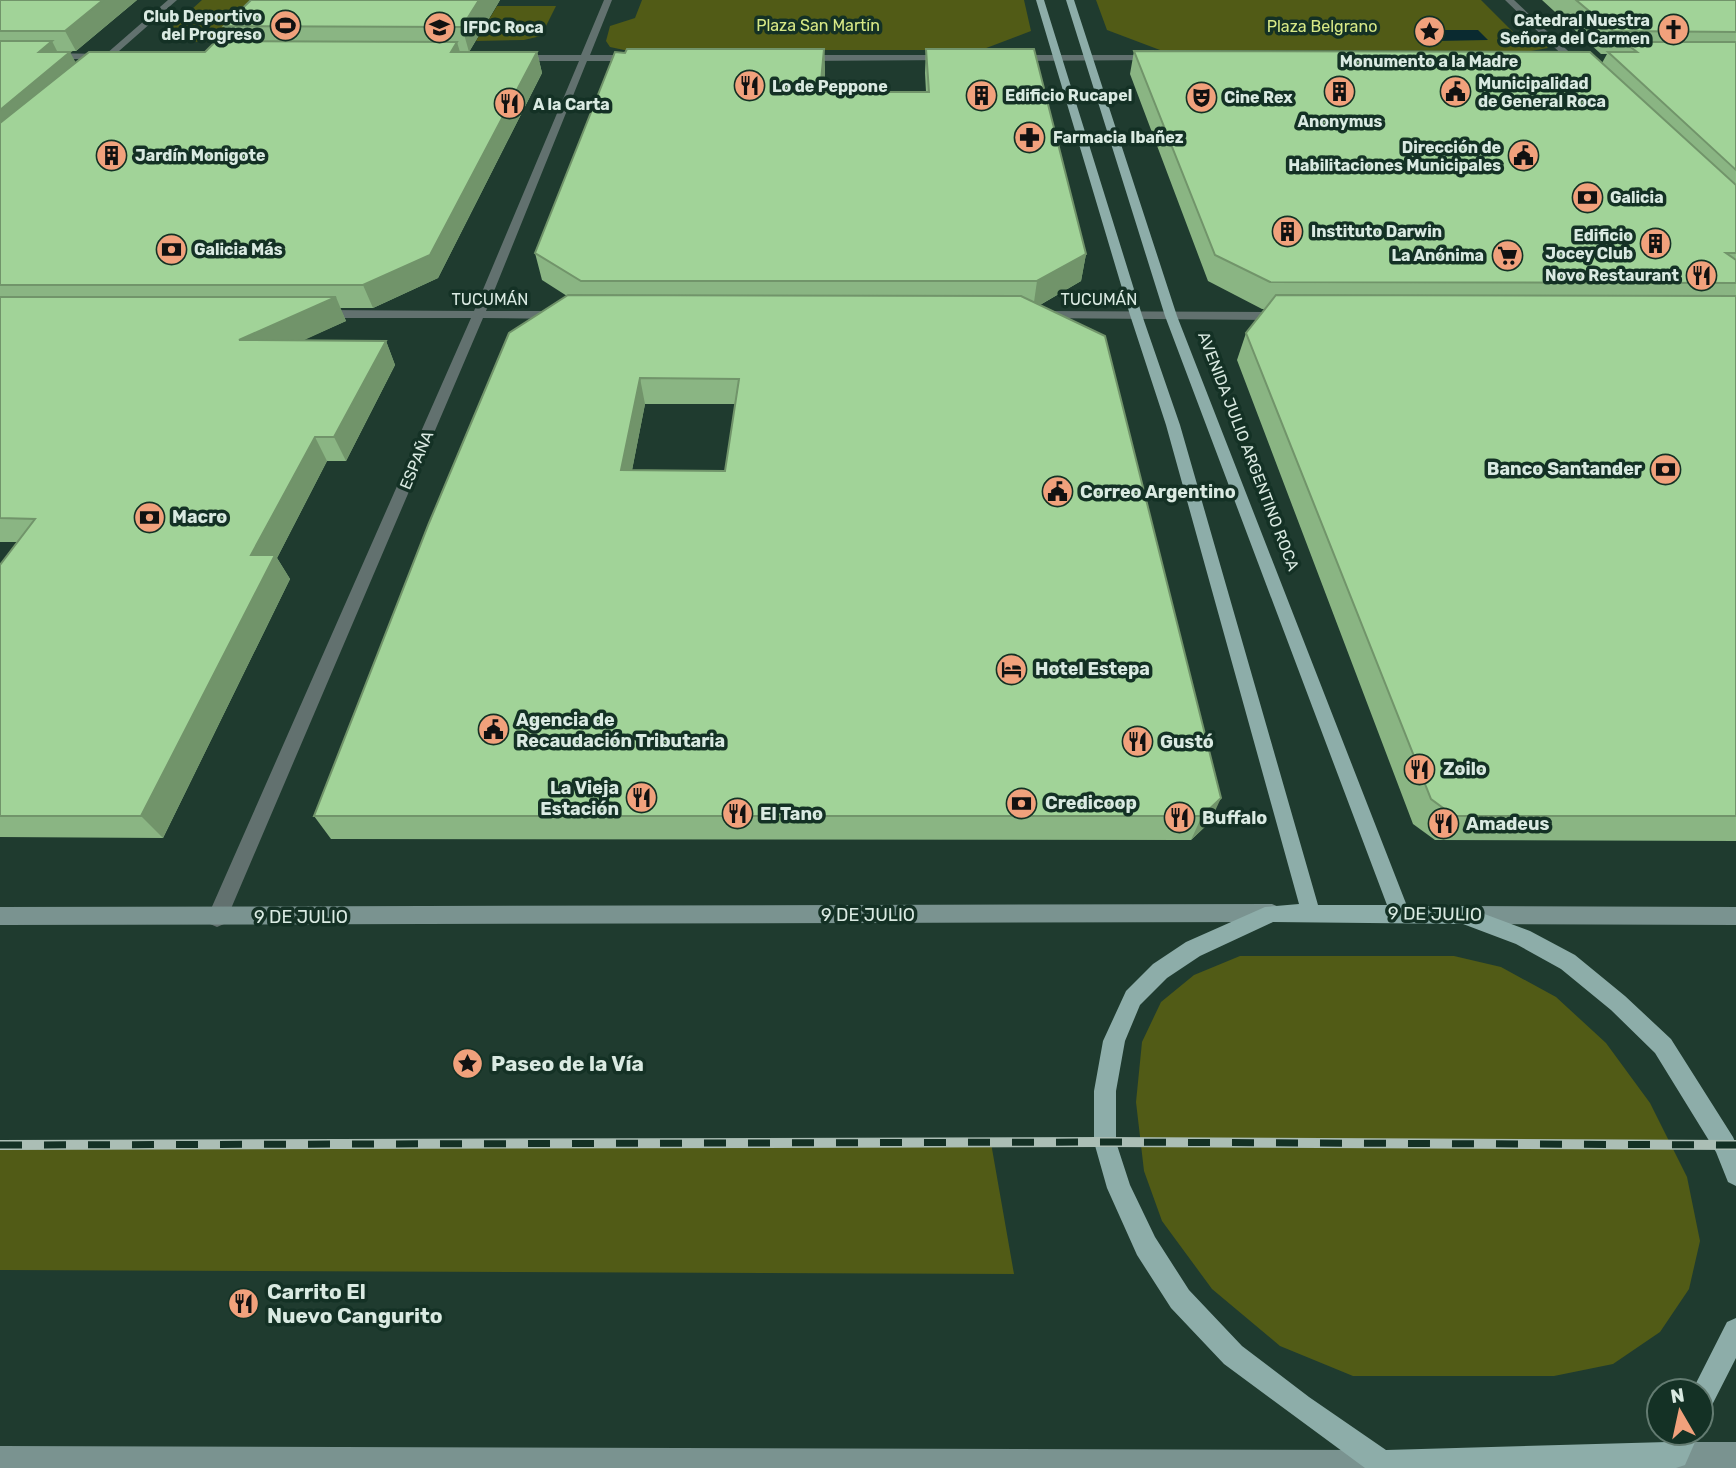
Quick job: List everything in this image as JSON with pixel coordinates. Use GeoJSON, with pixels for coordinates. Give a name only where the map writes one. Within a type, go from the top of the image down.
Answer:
{"type":"FeatureCollection","features":[{"type":"Feature","properties":{"kind":"main road"},"geometry":{"type":"LineString","coordinates":[[1040,0],[1136,315],[1174,425],[1311,913]]}},
{"type":"Feature","properties":{"kind":"main road","name":"AVENIDA JULIO ARGENTINO ROCA"},"geometry":{"type":"LineString","coordinates":[[1070,0],[1171,316],[1400,913]]}},
{"type":"Feature","properties":{"kind":"main road"},"geometry":{"type":"LineString","coordinates":[[1272,913],[1192,949],[1160,971],[1133,998],[1114,1041],[1105,1091],[1105,1142],[1119,1188],[1146,1246],[1180,1299],[1233,1355],[1382,1464]]}},
{"type":"Feature","properties":{"kind":"main road","name":"9 DE JULIO"},"geometry":{"type":"LineString","coordinates":[[0,916],[218,918],[1272,913],[1736,916]]}},
{"type":"Feature","properties":{"kind":"main road"},"geometry":{"type":"LineString","coordinates":[[1463,915],[1523,937],[1568,962],[1618,1003],[1663,1046],[1725,1145],[1736,1174]]}},
{"type":"Feature","properties":{"kind":"main road"},"geometry":{"type":"LineString","coordinates":[[1713,1377],[1736,1331]]}},
{"type":"Feature","properties":{"kind":"main road"},"geometry":{"type":"LineString","coordinates":[[7,1462],[1474,1466],[1590,1464],[1666,1447]]}},
{"type":"Feature","properties":{"kind":"main road"},"geometry":{"type":"LineString","coordinates":[[1695,1447],[1736,1455]]}},
{"type":"Feature","properties":{"kind":"street"},"geometry":{"type":"LineString","coordinates":[[88,74],[173,0]]}},
{"type":"Feature","properties":{"kind":"street","name":"ESPAÑA"},"geometry":{"type":"LineString","coordinates":[[218,918],[479,314],[608,0]]}},
{"type":"Feature","properties":{"kind":"street"},"geometry":{"type":"LineString","coordinates":[[1509,0],[1591,79]]}},
{"type":"Feature","properties":{"kind":"street"},"geometry":{"type":"LineString","coordinates":[[40,56],[121,56]]}},
{"type":"Feature","properties":{"kind":"street"},"geometry":{"type":"LineString","coordinates":[[499,58],[652,58]]}},
{"type":"Feature","properties":{"kind":"street"},"geometry":{"type":"LineString","coordinates":[[792,58],[959,58]]}},
{"type":"Feature","properties":{"kind":"street"},"geometry":{"type":"LineString","coordinates":[[1001,58],[1171,58]]}},
{"type":"Feature","properties":{"kind":"street"},"geometry":{"type":"LineString","coordinates":[[1559,60],[1587,60]]}},
{"type":"Feature","properties":{"kind":"street","name":"TUCUMÁN"},"geometry":{"type":"LineString","coordinates":[[315,314],[577,315]]}},
{"type":"Feature","properties":{"kind":"street","name":"TUCUMÁN"},"geometry":{"type":"LineString","coordinates":[[1025,315],[1295,316]]}},
{"type":"Feature","properties":{"kind":"green space","name":"Club Deportivo del Progreso"},"geometry":{"type":"Polygon","coordinates":[[[202,0],[415,0],[384,41],[163,42],[160,38],[202,0]]]}},
{"type":"Feature","properties":{"kind":"green space","name":"Plaza San Martín"},"geometry":{"type":"Polygon","coordinates":[[[642,0],[1024,0],[1031,31],[981,50],[624,50],[610,47],[606,41],[610,26],[635,18],[642,0]]]}},
{"type":"Feature","properties":{"kind":"green space","name":"Plaza Belgrano"},"geometry":{"type":"Polygon","coordinates":[[[1096,0],[1481,0],[1517,36],[1535,33],[1548,48],[1531,51],[1160,50],[1107,30],[1096,0]]]}},
{"type":"Feature","properties":{"kind":"green space"},"geometry":{"type":"Polygon","coordinates":[[[497,6],[556,6],[541,36],[524,40],[476,41],[497,6]]]}},
{"type":"Feature","properties":{"kind":"green space"},"geometry":{"type":"Polygon","coordinates":[[[1240,956],[1454,956],[1501,967],[1556,997],[1606,1043],[1650,1103],[1687,1177],[1700,1241],[1689,1289],[1660,1332],[1613,1364],[1554,1376],[1353,1376],[1280,1346],[1212,1289],[1162,1221],[1144,1171],[1136,1102],[1142,1042],[1161,1002],[1194,975],[1240,956]]]}},
{"type":"Feature","properties":{"kind":"green space"},"geometry":{"type":"Polygon","coordinates":[[[0,1141],[991,1143],[1014,1274],[0,1270],[0,1141]]]}},
{"type":"Feature","properties":{"kind":"water"},"geometry":{"type":"Polygon","coordinates":[[[1427,30],[1478,30],[1488,40],[1436,41],[1427,30]]]}},
{"type":"Feature","properties":{"kind":"building"},"geometry":{"type":"Polygon","coordinates":[[[0,0],[103,0],[65,31],[0,31],[0,0]]]}},
{"type":"Feature","properties":{"kind":"building"},"geometry":{"type":"Polygon","coordinates":[[[251,0],[479,0],[462,27],[224,26],[251,0]]]}},
{"type":"Feature","properties":{"kind":"building"},"geometry":{"type":"Polygon","coordinates":[[[1576,0],[1736,0],[1736,32],[1613,31],[1576,0]]]}},
{"type":"Feature","properties":{"kind":"building"},"geometry":{"type":"Polygon","coordinates":[[[0,41],[52,41],[39,52],[70,52],[0,110],[0,41]]]}},
{"type":"Feature","properties":{"kind":"building"},"geometry":{"type":"Polygon","coordinates":[[[216,41],[457,42],[451,52],[537,52],[430,255],[363,285],[0,285],[0,123],[89,52],[205,52],[216,41]]]}},
{"type":"Feature","properties":{"kind":"building"},"geometry":{"type":"Polygon","coordinates":[[[1624,42],[1736,42],[1736,170],[1608,52],[1637,52],[1624,42]]]}},
{"type":"Feature","properties":{"kind":"building"},"geometry":{"type":"Polygon","coordinates":[[[627,49],[824,49],[820,92],[929,92],[926,49],[1034,49],[1086,254],[1037,281],[581,281],[535,253],[615,52],[625,53],[627,49]]]}},
{"type":"Feature","properties":{"kind":"building"},"geometry":{"type":"Polygon","coordinates":[[[1134,51],[1590,52],[1736,185],[1736,253],[1726,253],[1736,260],[1736,283],[1270,282],[1215,255],[1134,51]]]}},
{"type":"Feature","properties":{"kind":"building"},"geometry":{"type":"Polygon","coordinates":[[[568,295],[1021,296],[1105,336],[1221,798],[1202,816],[314,816],[429,523],[509,333],[568,295]],[[640,378],[621,470],[725,471],[739,379],[640,378]]]}},
{"type":"Feature","properties":{"kind":"building"},"geometry":{"type":"Polygon","coordinates":[[[1276,295],[1736,296],[1736,816],[1454,816],[1431,799],[1246,333],[1276,295]]]}},
{"type":"Feature","properties":{"kind":"building"},"geometry":{"type":"Polygon","coordinates":[[[0,297],[336,297],[239,340],[386,341],[334,437],[315,437],[251,555],[275,555],[141,816],[0,816],[0,565],[35,519],[0,518],[0,297]]]}},
{"type":"Feature","properties":{"kind":"railway"},"geometry":{"type":"LineString","coordinates":[[0,1145],[1105,1142],[1736,1145]]}},
{"type":"Feature","properties":{"kind":"place","name":"Club Deportivo del Progreso"},"geometry":{"type":"Point","coordinates":[285,25]}},
{"type":"Feature","properties":{"kind":"place","name":"IFDC Roca"},"geometry":{"type":"Point","coordinates":[440,27]}},
{"type":"Feature","properties":{"kind":"place","name":"Catedral Nuestra Señora del Carmen"},"geometry":{"type":"Point","coordinates":[1673,29]}},
{"type":"Feature","properties":{"kind":"place","name":"Monumento a la Madre"},"geometry":{"type":"Point","coordinates":[1429,32]}},
{"type":"Feature","properties":{"kind":"place","name":"Lo de Peppone"},"geometry":{"type":"Point","coordinates":[749,86]}},
{"type":"Feature","properties":{"kind":"place","name":"Anonymus"},"geometry":{"type":"Point","coordinates":[1340,92]}},
{"type":"Feature","properties":{"kind":"place","name":"Municipalidad de General Roca"},"geometry":{"type":"Point","coordinates":[1455,92]}},
{"type":"Feature","properties":{"kind":"place","name":"Edificio Rucapel"},"geometry":{"type":"Point","coordinates":[982,95]}},
{"type":"Feature","properties":{"kind":"place","name":"Cine Rex"},"geometry":{"type":"Point","coordinates":[1201,97]}},
{"type":"Feature","properties":{"kind":"place","name":"A la Carta"},"geometry":{"type":"Point","coordinates":[510,104]}},
{"type":"Feature","properties":{"kind":"place","name":"Farmacia Ibañez"},"geometry":{"type":"Point","coordinates":[1030,137]}},
{"type":"Feature","properties":{"kind":"place","name":"Jardín Monigote"},"geometry":{"type":"Point","coordinates":[112,155]}},
{"type":"Feature","properties":{"kind":"place","name":"Dirección de Habilitaciones Municipales"},"geometry":{"type":"Point","coordinates":[1524,156]}},
{"type":"Feature","properties":{"kind":"place","name":"Galicia"},"geometry":{"type":"Point","coordinates":[1587,197]}},
{"type":"Feature","properties":{"kind":"place","name":"Instituto Darwin"},"geometry":{"type":"Point","coordinates":[1288,231]}},
{"type":"Feature","properties":{"kind":"place","name":"Edificio Jocey Club"},"geometry":{"type":"Point","coordinates":[1656,244]}},
{"type":"Feature","properties":{"kind":"place","name":"Galicia Más"},"geometry":{"type":"Point","coordinates":[171,249]}},
{"type":"Feature","properties":{"kind":"place","name":"La Anónima"},"geometry":{"type":"Point","coordinates":[1507,255]}},
{"type":"Feature","properties":{"kind":"place","name":"Novo Restaurant"},"geometry":{"type":"Point","coordinates":[1702,275]}},
{"type":"Feature","properties":{"kind":"place","name":"Banco Santander"},"geometry":{"type":"Point","coordinates":[1665,469]}},
{"type":"Feature","properties":{"kind":"place","name":"Correo Argentino"},"geometry":{"type":"Point","coordinates":[1057,492]}},
{"type":"Feature","properties":{"kind":"place","name":"Macro"},"geometry":{"type":"Point","coordinates":[149,517]}},
{"type":"Feature","properties":{"kind":"place","name":"Hotel Estepa"},"geometry":{"type":"Point","coordinates":[1012,669]}},
{"type":"Feature","properties":{"kind":"place","name":"Agencia de Recaudación Tributaria"},"geometry":{"type":"Point","coordinates":[493,730]}},
{"type":"Feature","properties":{"kind":"place","name":"Gustó"},"geometry":{"type":"Point","coordinates":[1137,742]}},
{"type":"Feature","properties":{"kind":"place","name":"Zoilo"},"geometry":{"type":"Point","coordinates":[1420,769]}},
{"type":"Feature","properties":{"kind":"place","name":"La Vieja Estación"},"geometry":{"type":"Point","coordinates":[642,798]}},
{"type":"Feature","properties":{"kind":"place","name":"Credicoop"},"geometry":{"type":"Point","coordinates":[1022,803]}},
{"type":"Feature","properties":{"kind":"place","name":"El Tano"},"geometry":{"type":"Point","coordinates":[737,814]}},
{"type":"Feature","properties":{"kind":"place","name":"Buffalo"},"geometry":{"type":"Point","coordinates":[1179,818]}},
{"type":"Feature","properties":{"kind":"place","name":"Amadeus"},"geometry":{"type":"Point","coordinates":[1443,824]}},
{"type":"Feature","properties":{"kind":"place","name":"Paseo de la Vía"},"geometry":{"type":"Point","coordinates":[468,1064]}},
{"type":"Feature","properties":{"kind":"place","name":"Carrito El Nuevo Cangurito"},"geometry":{"type":"Point","coordinates":[244,1304]}}]}
